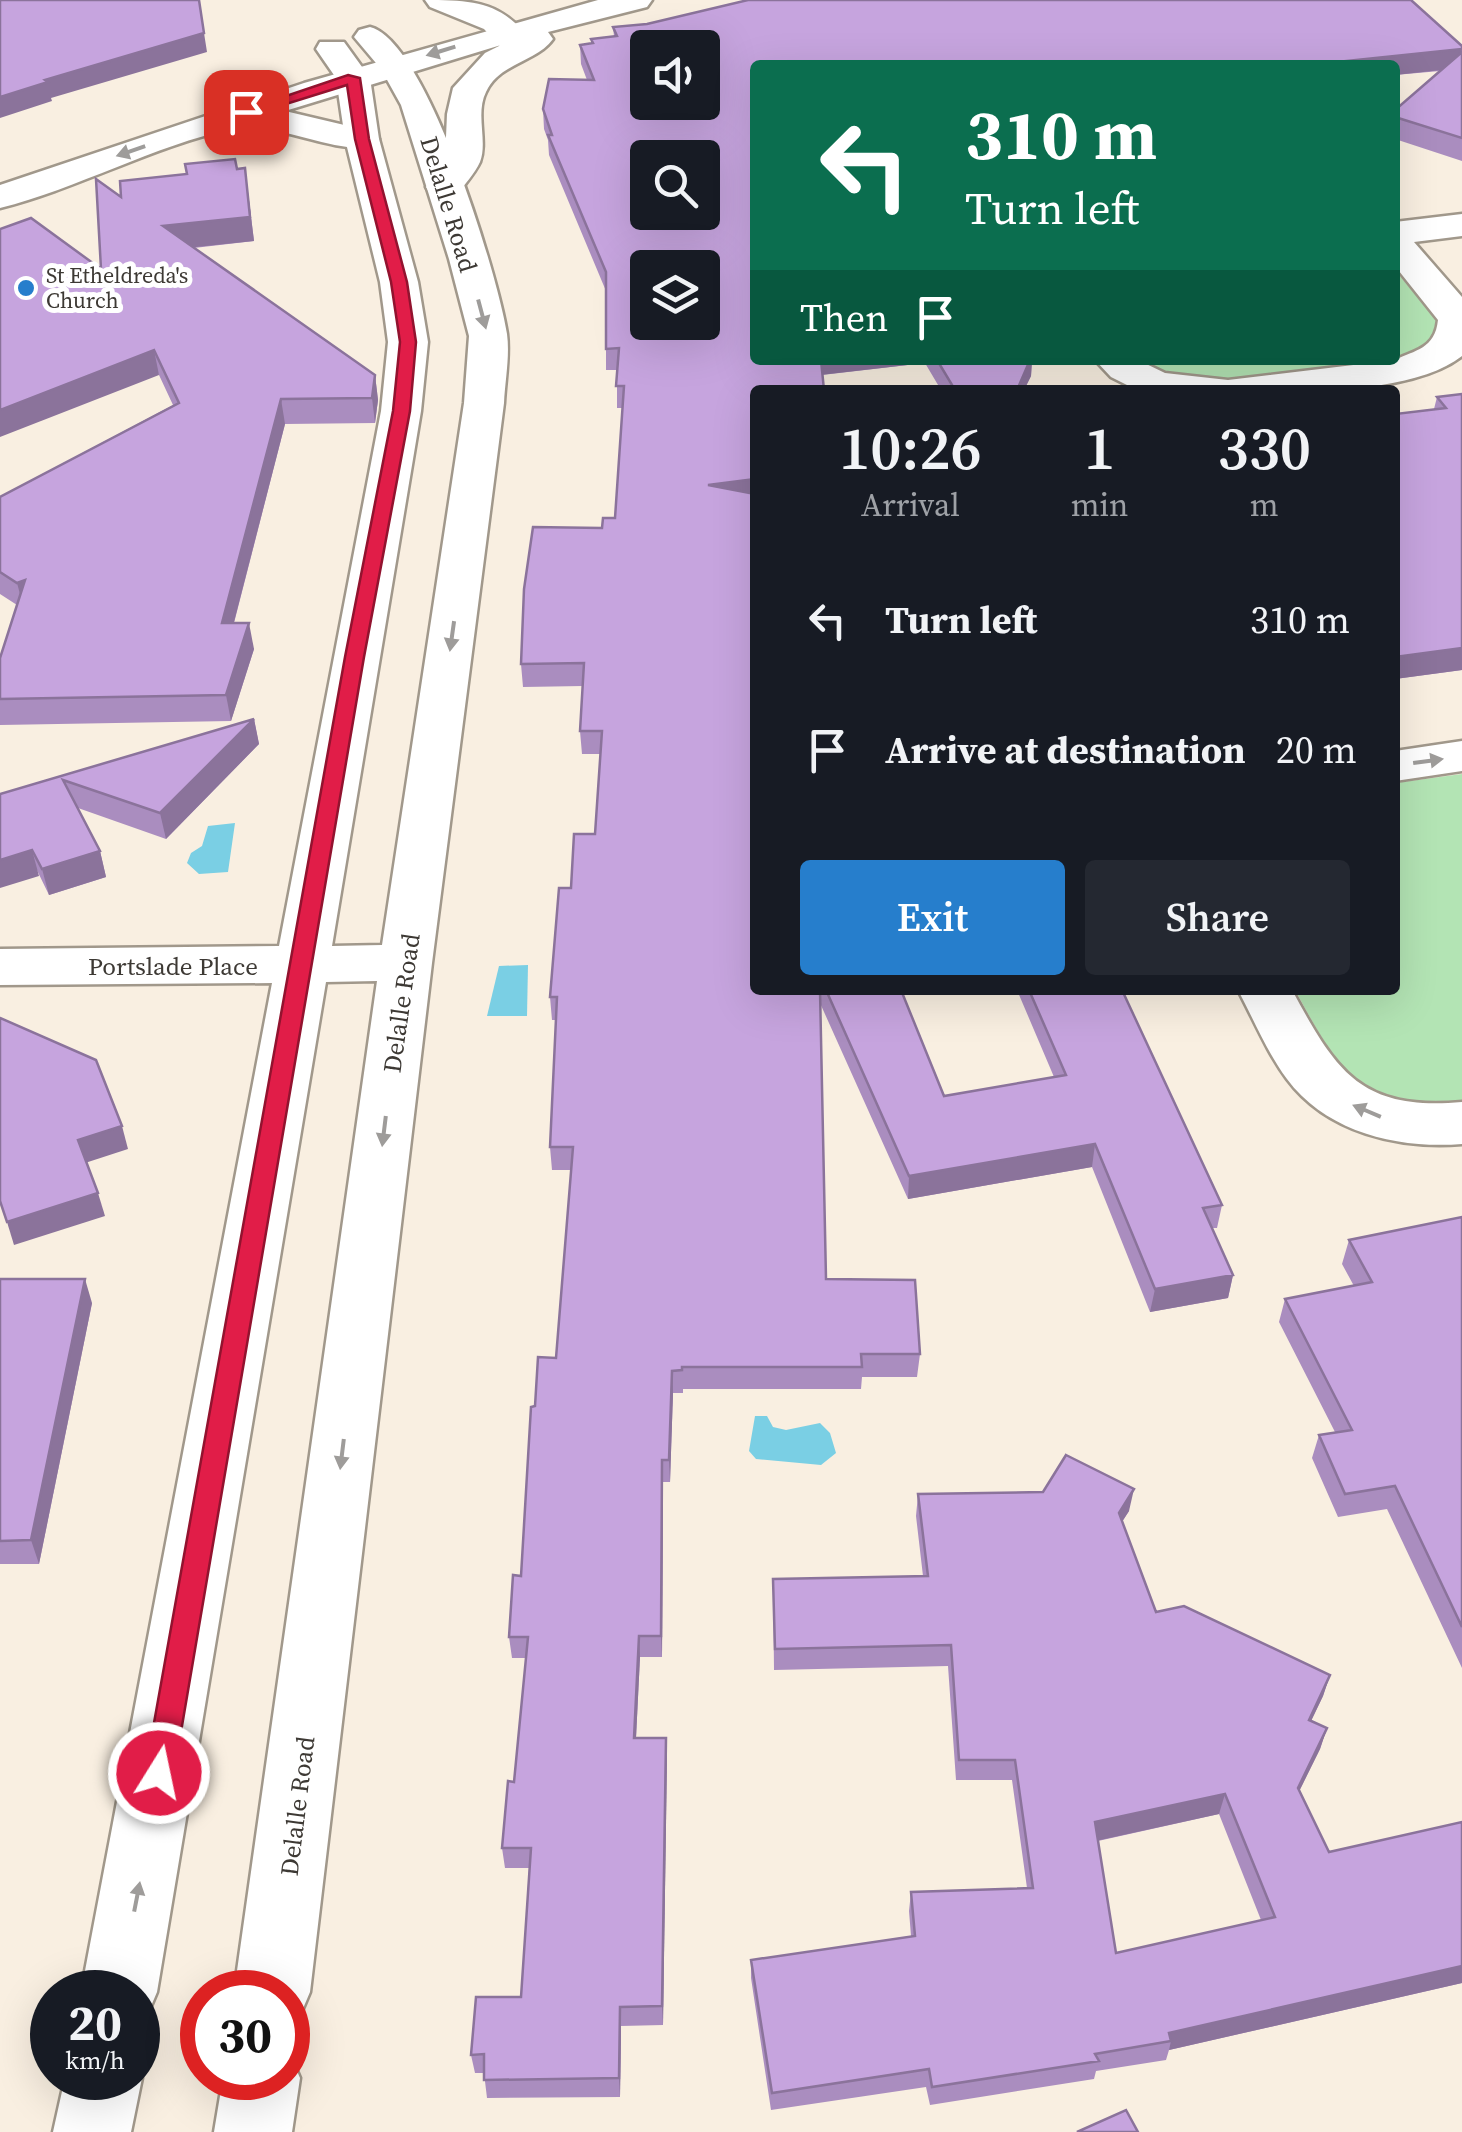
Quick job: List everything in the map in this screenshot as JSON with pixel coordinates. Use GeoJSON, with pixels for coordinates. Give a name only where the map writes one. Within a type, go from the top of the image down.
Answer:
{"type":"FeatureCollection","features":[{"type":"Feature","properties":{"kind":"street"},"geometry":{"type":"LineString","coordinates":[[349,58],[636,0]]}},
{"type":"Feature","properties":{"kind":"street"},"geometry":{"type":"LineString","coordinates":[[0,197],[220,121],[423,17],[474,9],[514,26]]}},
{"type":"Feature","properties":{"kind":"street"},"geometry":{"type":"LineString","coordinates":[[444,187],[463,161],[464,114],[470,88],[497,60],[514,26]]}},
{"type":"Feature","properties":{"kind":"street"},"geometry":{"type":"LineString","coordinates":[[122,1970],[402,411],[408,342],[388,235],[362,139],[349,58]]}},
{"type":"Feature","properties":{"kind":"street","name":"Delalle Road"},"geometry":{"type":"LineString","coordinates":[[275,1970],[406,963],[484,403],[488,336],[418,106],[349,58]]}},
{"type":"Feature","properties":{"kind":"street"},"geometry":{"type":"LineString","coordinates":[[220,121],[293,122],[362,139]]}},
{"type":"Feature","properties":{"kind":"street"},"geometry":{"type":"LineString","coordinates":[[1400,232],[1462,225]]}},
{"type":"Feature","properties":{"kind":"street"},"geometry":{"type":"LineString","coordinates":[[1276,385],[1430,362],[1448,348],[1456,335],[1456,320],[1444,299],[1400,249]]}},
{"type":"Feature","properties":{"kind":"street"},"geometry":{"type":"LineString","coordinates":[[1118,365],[1157,383],[1175,385]]}},
{"type":"Feature","properties":{"kind":"street"},"geometry":{"type":"LineString","coordinates":[[1400,765],[1462,756]]}},
{"type":"Feature","properties":{"kind":"street","name":"Portslade Place"},"geometry":{"type":"LineString","coordinates":[[0,967],[406,963]]}},
{"type":"Feature","properties":{"kind":"street"},"geometry":{"type":"LineString","coordinates":[[1268,995],[1307,1067],[1331,1092],[1358,1109],[1385,1119],[1420,1124],[1462,1123]]}},
{"type":"Feature","properties":{"kind":"street"},"geometry":{"type":"LineString","coordinates":[[92,2132],[99,2100]]}},
{"type":"Feature","properties":{"kind":"street"},"geometry":{"type":"LineString","coordinates":[[253,2132],[258,2100]]}},
{"type":"Feature","properties":{"kind":"green space"},"geometry":{"type":"Polygon","coordinates":[[[1400,276],[1441,326],[1437,343],[1400,358],[1400,276]]]}},
{"type":"Feature","properties":{"kind":"green space"},"geometry":{"type":"Polygon","coordinates":[[[1144,365],[1354,365],[1211,383],[1161,374],[1144,365]]]}},
{"type":"Feature","properties":{"kind":"green space"},"geometry":{"type":"Polygon","coordinates":[[[1462,774],[1462,1105],[1398,1099],[1356,1080],[1326,1045],[1298,995],[1400,995],[1400,782],[1462,774]]]}},
{"type":"Feature","properties":{"kind":"water"},"geometry":{"type":"Polygon","coordinates":[[[235,823],[228,872],[199,874],[187,863],[191,853],[202,846],[208,826],[235,823]]]}},
{"type":"Feature","properties":{"kind":"water"},"geometry":{"type":"Polygon","coordinates":[[[528,965],[527,1016],[487,1016],[499,966],[528,965]]]}},
{"type":"Feature","properties":{"kind":"water"},"geometry":{"type":"Polygon","coordinates":[[[755,1416],[767,1416],[773,1427],[786,1430],[820,1423],[830,1433],[836,1453],[821,1465],[756,1459],[749,1451],[755,1416]]]}},
{"type":"Feature","properties":{"kind":"building"},"geometry":{"type":"Polygon","coordinates":[[[0,0],[199,0],[204,33],[0,97],[0,0]]]}},
{"type":"Feature","properties":{"kind":"building"},"geometry":{"type":"Polygon","coordinates":[[[748,0],[1411,0],[1462,49],[1356,60],[750,60],[750,365],[822,365],[824,385],[750,385],[750,480],[708,485],[750,493],[750,995],[820,995],[826,1279],[915,1280],[920,1354],[861,1354],[862,1367],[682,1367],[672,1371],[669,1460],[662,1460],[661,1636],[639,1636],[634,1738],[666,1738],[662,2006],[620,2007],[619,2078],[484,2080],[484,2054],[471,2055],[476,1997],[521,1997],[531,1848],[502,1848],[508,1781],[514,1782],[528,1637],[509,1637],[513,1575],[521,1576],[531,1407],[535,1406],[538,1357],[556,1358],[573,1147],[550,1147],[557,997],[550,997],[559,888],[571,888],[574,834],[595,834],[602,731],[580,731],[584,663],[521,664],[524,589],[533,527],[602,528],[603,518],[615,518],[624,386],[616,386],[619,348],[606,349],[606,272],[548,135],[552,135],[543,109],[549,79],[594,80],[580,45],[593,43],[591,39],[617,36],[613,27],[647,24],[748,0]]]}},
{"type":"Feature","properties":{"kind":"building"},"geometry":{"type":"Polygon","coordinates":[[[1462,52],[1462,138],[1400,119],[1400,106],[1462,52]]]}},
{"type":"Feature","properties":{"kind":"building"},"geometry":{"type":"Polygon","coordinates":[[[235,159],[237,169],[245,168],[250,217],[163,226],[375,375],[372,398],[281,399],[222,623],[249,623],[226,695],[0,699],[0,658],[25,580],[17,583],[0,572],[0,497],[179,403],[154,350],[0,410],[0,229],[31,218],[101,269],[96,179],[121,197],[120,181],[187,174],[185,164],[235,159]]]}},
{"type":"Feature","properties":{"kind":"building"},"geometry":{"type":"Polygon","coordinates":[[[940,365],[1028,365],[1019,385],[952,385],[940,365]]]}},
{"type":"Feature","properties":{"kind":"building"},"geometry":{"type":"Polygon","coordinates":[[[1462,394],[1462,648],[1400,656],[1400,413],[1446,408],[1437,397],[1462,394]]]}},
{"type":"Feature","properties":{"kind":"building"},"geometry":{"type":"Polygon","coordinates":[[[254,719],[160,813],[63,780],[100,851],[42,869],[32,850],[0,860],[0,794],[254,719]]]}},
{"type":"Feature","properties":{"kind":"building"},"geometry":{"type":"Polygon","coordinates":[[[828,995],[903,995],[944,1096],[1066,1075],[1031,995],[1124,995],[1222,1205],[1203,1208],[1233,1275],[1155,1289],[1095,1144],[909,1176],[828,995]]]}},
{"type":"Feature","properties":{"kind":"building"},"geometry":{"type":"Polygon","coordinates":[[[0,1018],[96,1060],[122,1126],[78,1140],[98,1193],[7,1222],[0,1201],[0,1018]]]}},
{"type":"Feature","properties":{"kind":"building"},"geometry":{"type":"Polygon","coordinates":[[[1462,1217],[1462,1627],[1395,1486],[1345,1494],[1319,1435],[1352,1430],[1285,1299],[1372,1282],[1349,1240],[1462,1217]]]}},
{"type":"Feature","properties":{"kind":"building"},"geometry":{"type":"Polygon","coordinates":[[[0,1279],[85,1279],[31,1540],[0,1541],[0,1279]]]}},
{"type":"Feature","properties":{"kind":"building"},"geometry":{"type":"Polygon","coordinates":[[[1066,1455],[1134,1489],[1119,1513],[1156,1612],[1184,1606],[1330,1675],[1309,1720],[1327,1728],[1298,1788],[1329,1852],[1462,1822],[1462,1966],[1169,2033],[1171,2041],[1095,2054],[1099,2061],[932,2087],[929,2069],[772,2093],[751,1960],[915,1936],[911,1892],[1033,1888],[1015,1760],[959,1760],[951,1645],[775,1649],[773,1579],[928,1576],[918,1494],[1043,1492],[1066,1455]],[[1225,1794],[1095,1822],[1116,1953],[1275,1917],[1225,1794]]]}},
{"type":"Feature","properties":{"kind":"building"},"geometry":{"type":"Polygon","coordinates":[[[1126,2110],[1138,2132],[1077,2132],[1126,2110]]]}},
{"type":"Feature","properties":{"kind":"place","name":"St Etheldreda's Church"},"geometry":{"type":"Point","coordinates":[26,288]}},
{"type":"Feature","properties":{"kind":"route"},"geometry":{"type":"LineString","coordinates":[[159,1773],[354,657],[402,411],[408,342],[385,219],[362,139],[353,78],[246,112]]}}]}
